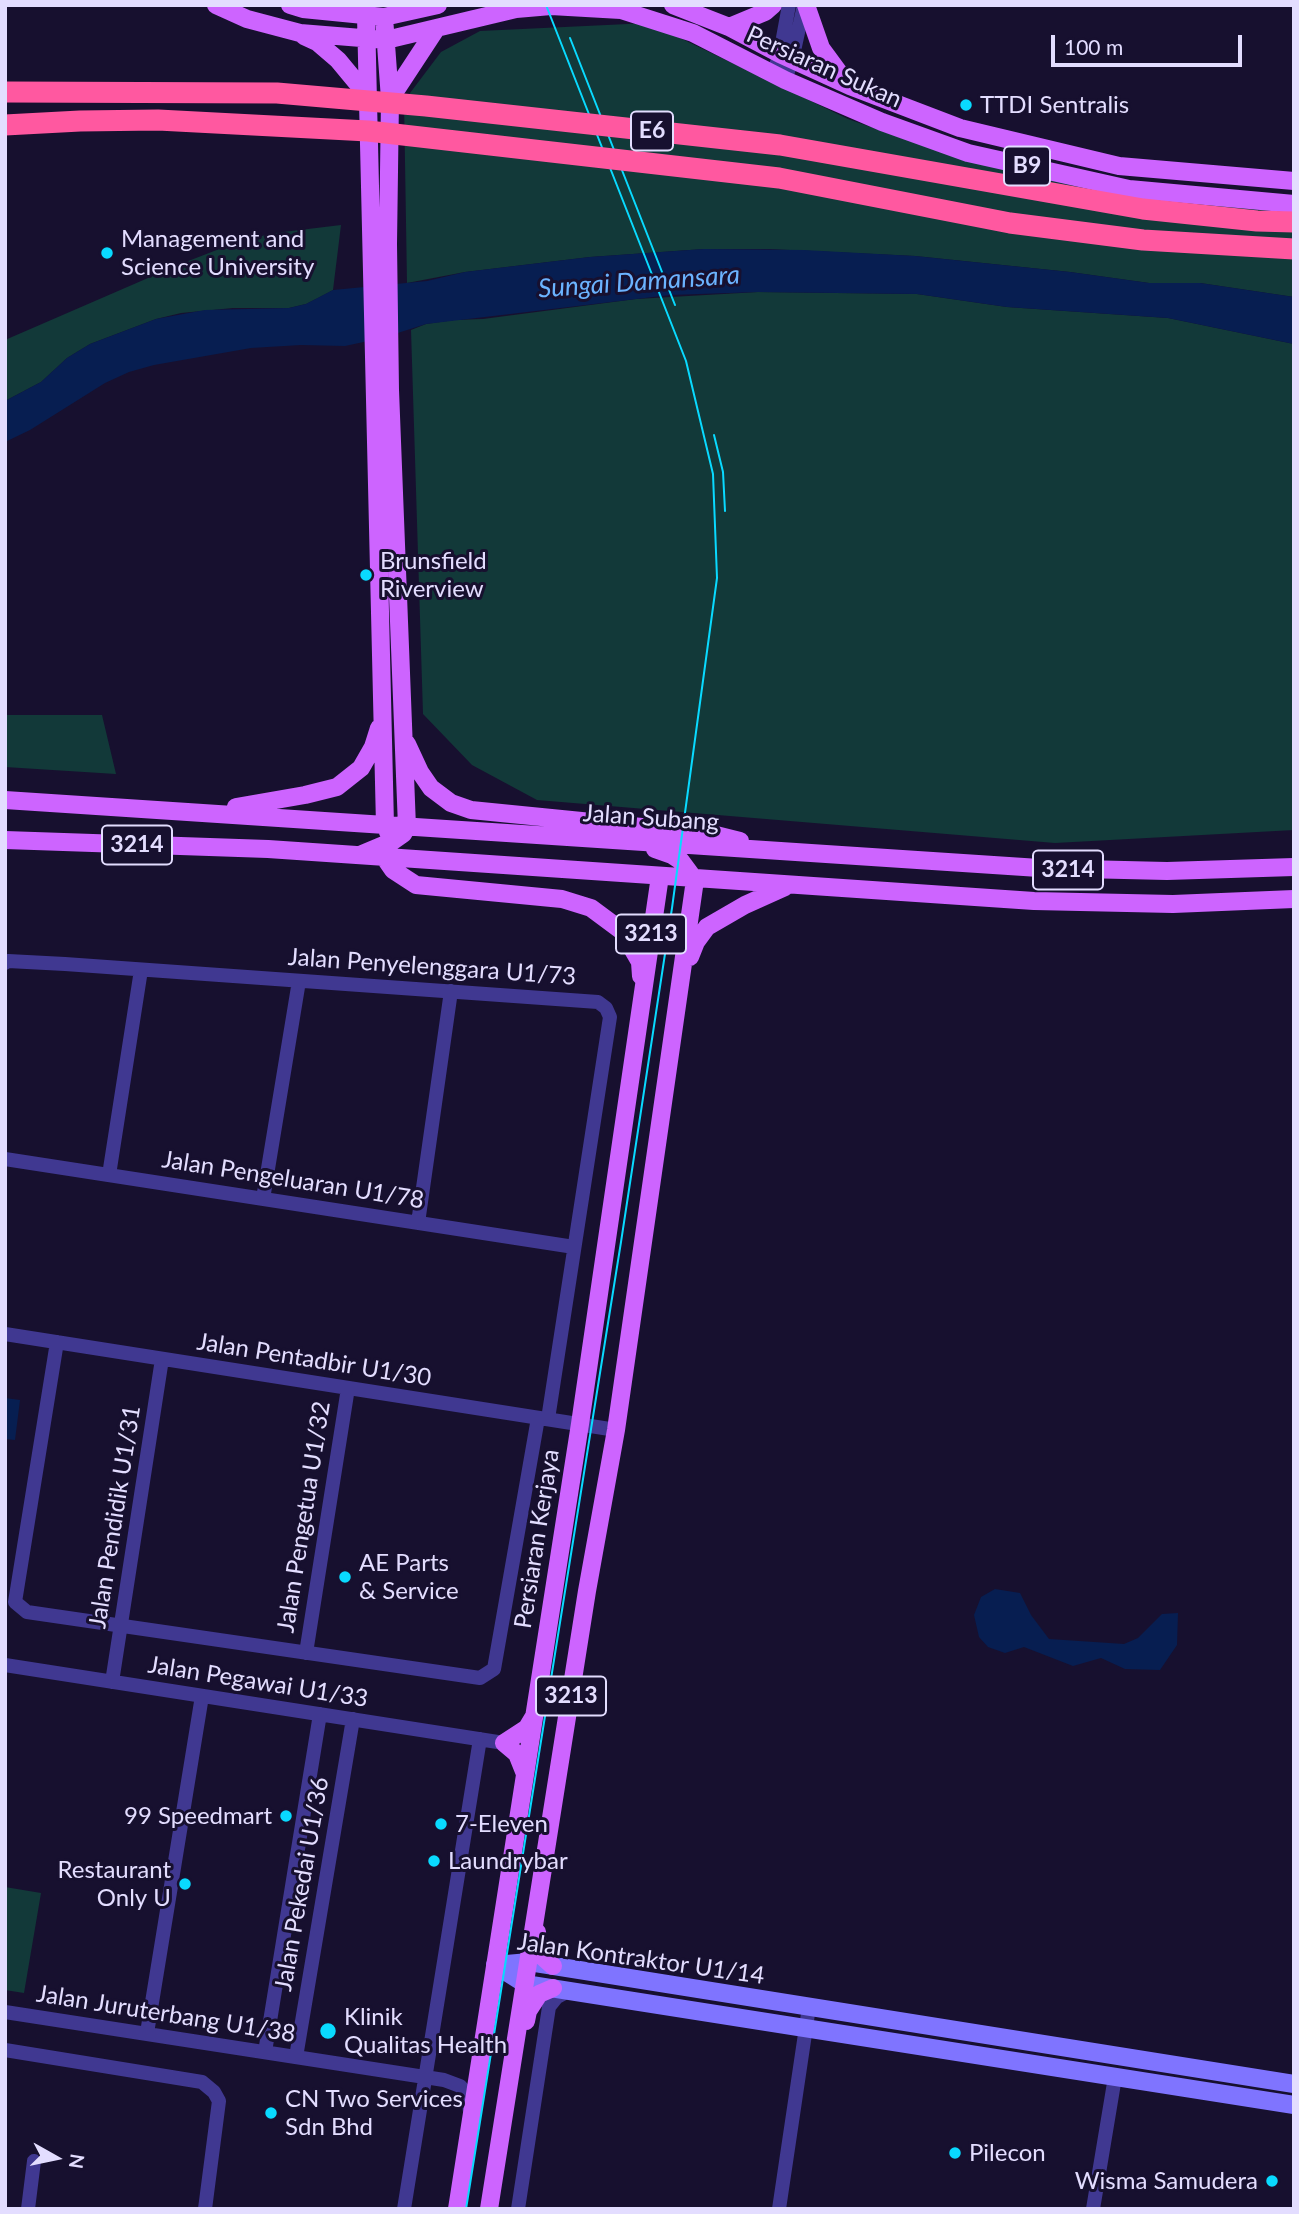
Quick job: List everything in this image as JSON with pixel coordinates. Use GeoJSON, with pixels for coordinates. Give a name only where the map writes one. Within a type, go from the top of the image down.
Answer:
{"type":"FeatureCollection","features":[{"type":"Feature","properties":{"kind":"highway","name":"E6"},"geometry":{"type":"LineString","coordinates":[[5,92],[277,93],[426,106],[780,145],[1143,209],[1257,221],[1294,222]]}},
{"type":"Feature","properties":{"kind":"highway","name":"E6"},"geometry":{"type":"LineString","coordinates":[[5,125],[158,120],[368,131],[779,178],[1010,223],[1143,240],[1294,248]]}},
{"type":"Feature","properties":{"kind":"main road","name":"Persiaran Sukan"},"geometry":{"type":"LineString","coordinates":[[216,5],[247,19],[300,33],[386,40],[516,9],[551,6],[621,10],[693,33],[779,77],[882,122],[968,153],[1129,189],[1294,204]]}},
{"type":"Feature","properties":{"kind":"main road"},"geometry":{"type":"LineString","coordinates":[[290,5],[303,9],[375,16],[438,5]]}},
{"type":"Feature","properties":{"kind":"main road","name":"Persiaran Sukan"},"geometry":{"type":"LineString","coordinates":[[673,5],[729,27],[850,86],[960,128],[1119,166],[1294,181]]}},
{"type":"Feature","properties":{"kind":"main road"},"geometry":{"type":"LineString","coordinates":[[729,27],[765,12],[772,5]]}},
{"type":"Feature","properties":{"kind":"main road"},"geometry":{"type":"LineString","coordinates":[[805,5],[821,48],[850,86]]}},
{"type":"Feature","properties":{"kind":"main road"},"geometry":{"type":"LineString","coordinates":[[375,16],[365,39],[379,243],[382,720],[387,841],[393,870],[415,885],[562,900],[591,908],[622,931],[640,962],[643,992]]}},
{"type":"Feature","properties":{"kind":"main road"},"geometry":{"type":"LineString","coordinates":[[375,16],[386,40],[390,99],[379,243]]}},
{"type":"Feature","properties":{"kind":"main road"},"geometry":{"type":"LineString","coordinates":[[390,99],[436,29]]}},
{"type":"Feature","properties":{"kind":"main road"},"geometry":{"type":"LineString","coordinates":[[300,33],[317,42],[338,60],[367,95]]}},
{"type":"Feature","properties":{"kind":"main road"},"geometry":{"type":"LineString","coordinates":[[382,390],[404,737],[407,827],[403,834],[387,841]]}},
{"type":"Feature","properties":{"kind":"main road"},"geometry":{"type":"LineString","coordinates":[[204,812],[337,788],[361,768],[373,747],[382,720]]}},
{"type":"Feature","properties":{"kind":"main road"},"geometry":{"type":"LineString","coordinates":[[404,737],[420,772],[431,788],[451,803],[471,810],[712,834],[733,838],[762,850]]}},
{"type":"Feature","properties":{"kind":"main road","name":"3214"},"geometry":{"type":"LineString","coordinates":[[5,800],[204,812],[387,841],[421,860],[1034,901],[1173,904],[1294,899]]}},
{"type":"Feature","properties":{"kind":"main road","name":"Jalan Subang"},"geometry":{"type":"LineString","coordinates":[[407,827],[1066,870],[1167,871],[1294,867]]}},
{"type":"Feature","properties":{"kind":"main road","name":"3214"},"geometry":{"type":"LineString","coordinates":[[5,840],[268,849],[358,855],[387,841]]}},
{"type":"Feature","properties":{"kind":"main road"},"geometry":{"type":"LineString","coordinates":[[629,842],[672,855],[681,861],[695,880]]}},
{"type":"Feature","properties":{"kind":"main road"},"geometry":{"type":"LineString","coordinates":[[660,876],[692,856],[722,848]]}},
{"type":"Feature","properties":{"kind":"main road","name":"Persiaran Kerjaya"},"geometry":{"type":"LineString","coordinates":[[457,2209],[580,1424],[660,876]]}},
{"type":"Feature","properties":{"kind":"main road","name":"3213"},"geometry":{"type":"LineString","coordinates":[[489,2209],[587,1591],[616,1430],[695,880]]}},
{"type":"Feature","properties":{"kind":"main road"},"geometry":{"type":"LineString","coordinates":[[681,980],[696,942],[707,927],[745,905],[788,886]]}},
{"type":"Feature","properties":{"kind":"main road"},"geometry":{"type":"LineString","coordinates":[[525,1776],[517,1754],[504,1743],[527,1728],[534,1715]]}},
{"type":"Feature","properties":{"kind":"main road"},"geometry":{"type":"LineString","coordinates":[[544,1866],[537,1932],[538,1947],[543,1957],[553,1966]]}},
{"type":"Feature","properties":{"kind":"main road"},"geometry":{"type":"LineString","coordinates":[[506,2103],[528,2011],[539,1994],[561,1990]]}},
{"type":"Feature","properties":{"kind":"street"},"geometry":{"type":"LineString","coordinates":[[786,57],[789,5]]}},
{"type":"Feature","properties":{"kind":"street"},"geometry":{"type":"LineString","coordinates":[[779,77],[805,5]]}},
{"type":"Feature","properties":{"kind":"street","name":"Jalan Penyelenggara U1/73"},"geometry":{"type":"LineString","coordinates":[[5,962],[598,1002],[606,1008],[610,1017],[574,1247],[543,1419]]}},
{"type":"Feature","properties":{"kind":"street"},"geometry":{"type":"LineString","coordinates":[[109,1175],[141,970]]}},
{"type":"Feature","properties":{"kind":"street"},"geometry":{"type":"LineString","coordinates":[[262,1199],[299,981]]}},
{"type":"Feature","properties":{"kind":"street"},"geometry":{"type":"LineString","coordinates":[[418,1223],[452,991]]}},
{"type":"Feature","properties":{"kind":"street","name":"Jalan Pengeluaran U1/78"},"geometry":{"type":"LineString","coordinates":[[5,1159],[574,1247]]}},
{"type":"Feature","properties":{"kind":"street","name":"Jalan Pentadbir U1/30"},"geometry":{"type":"LineString","coordinates":[[5,1334],[616,1430]]}},
{"type":"Feature","properties":{"kind":"street"},"geometry":{"type":"LineString","coordinates":[[57,1342],[15,1602],[27,1612],[480,1678],[494,1669],[543,1419]]}},
{"type":"Feature","properties":{"kind":"street","name":"Jalan Pendidik U1/31"},"geometry":{"type":"LineString","coordinates":[[112,1682],[162,1359]]}},
{"type":"Feature","properties":{"kind":"street","name":"Jalan Pengetua U1/32"},"geometry":{"type":"LineString","coordinates":[[306,1653],[348,1388]]}},
{"type":"Feature","properties":{"kind":"street","name":"Jalan Pegawai U1/33"},"geometry":{"type":"LineString","coordinates":[[5,1665],[504,1743]]}},
{"type":"Feature","properties":{"kind":"street"},"geometry":{"type":"LineString","coordinates":[[147,2033],[202,1696]]}},
{"type":"Feature","properties":{"kind":"street"},"geometry":{"type":"LineString","coordinates":[[265,2052],[320,1714]]}},
{"type":"Feature","properties":{"kind":"street","name":"Jalan Pekedai U1/36"},"geometry":{"type":"LineString","coordinates":[[296,2057],[353,1719]]}},
{"type":"Feature","properties":{"kind":"street"},"geometry":{"type":"LineString","coordinates":[[404,2209],[480,1739]]}},
{"type":"Feature","properties":{"kind":"street","name":"Jalan Kontraktor U1/14"},"geometry":{"type":"LineString","coordinates":[[495,1965],[528,1962],[1294,2084]]}},
{"type":"Feature","properties":{"kind":"street","name":"Jalan Kontraktor U1/14"},"geometry":{"type":"LineString","coordinates":[[495,1965],[525,1984],[1294,2105]]}},
{"type":"Feature","properties":{"kind":"street"},"geometry":{"type":"LineString","coordinates":[[518,2209],[549,2007],[561,1990]]}},
{"type":"Feature","properties":{"kind":"street"},"geometry":{"type":"LineString","coordinates":[[779,2209],[809,2007]]}},
{"type":"Feature","properties":{"kind":"street","name":"Jalan Juruterbang U1/38"},"geometry":{"type":"LineString","coordinates":[[5,2012],[444,2080],[464,2078],[475,2068],[485,2034]]}},
{"type":"Feature","properties":{"kind":"street"},"geometry":{"type":"LineString","coordinates":[[5,2050],[202,2082],[214,2092],[219,2101],[205,2209]]}},
{"type":"Feature","properties":{"kind":"street"},"geometry":{"type":"LineString","coordinates":[[1093,2209],[1115,2077]]}},
{"type":"Feature","properties":{"kind":"street"},"geometry":{"type":"LineString","coordinates":[[444,2080],[460,2086],[468,2095],[470,2112],[466,2155]]}},
{"type":"Feature","properties":{"kind":"street"},"geometry":{"type":"LineString","coordinates":[[28,2209],[34,2161]]}},
{"type":"Feature","properties":{"kind":"green space"},"geometry":{"type":"Polygon","coordinates":[[[649,23],[848,119],[947,154],[1294,208],[1294,297],[1200,283],[1149,283],[915,256],[769,249],[704,249],[590,257],[465,272],[407,283],[404,101],[441,52],[480,31],[649,23]]]}},
{"type":"Feature","properties":{"kind":"green space"},"geometry":{"type":"Polygon","coordinates":[[[341,225],[333,290],[320,297],[289,308],[233,308],[181,313],[156,319],[90,344],[67,358],[41,382],[5,401],[5,340],[240,241],[275,233],[341,225]]]}},
{"type":"Feature","properties":{"kind":"green space"},"geometry":{"type":"Polygon","coordinates":[[[758,292],[917,294],[1007,307],[1168,318],[1294,344],[1294,830],[1055,843],[537,800],[472,765],[423,714],[411,330],[426,324],[454,320],[483,319],[636,299],[758,292]]]}},
{"type":"Feature","properties":{"kind":"green space"},"geometry":{"type":"Polygon","coordinates":[[[5,715],[102,715],[116,774],[5,767],[5,715]]]}},
{"type":"Feature","properties":{"kind":"green space"},"geometry":{"type":"Polygon","coordinates":[[[5,1887],[41,1893],[24,1993],[5,1990],[5,1887]]]}},
{"type":"Feature","properties":{"kind":"water","name":"Sungai Damansara"},"geometry":{"type":"Polygon","coordinates":[[[704,249],[804,250],[915,256],[1149,283],[1200,283],[1294,297],[1294,344],[1168,318],[1007,307],[917,294],[758,292],[670,295],[426,324],[345,346],[251,348],[154,365],[105,383],[30,430],[5,442],[5,401],[41,382],[67,358],[90,344],[156,319],[205,310],[289,308],[306,304],[333,290],[427,281],[465,272],[590,257],[704,249]]]}},
{"type":"Feature","properties":{"kind":"water"},"geometry":{"type":"Polygon","coordinates":[[[5,1398],[20,1400],[15,1440],[5,1439],[5,1398]]]}},
{"type":"Feature","properties":{"kind":"water"},"geometry":{"type":"Polygon","coordinates":[[[995,1589],[1020,1593],[1031,1615],[1049,1639],[1124,1644],[1138,1638],[1162,1614],[1178,1613],[1177,1645],[1160,1670],[1125,1669],[1101,1658],[1073,1666],[1024,1647],[1005,1653],[988,1647],[979,1637],[974,1615],[981,1597],[995,1589]]]}},
{"type":"Feature","properties":{"kind":"tram line"},"geometry":{"type":"LineString","coordinates":[[466,2209],[621,1242],[672,908],[717,578],[713,474],[686,361],[546,5]]}},
{"type":"Feature","properties":{"kind":"tram line"},"geometry":{"type":"LineString","coordinates":[[570,38],[675,305]]}},
{"type":"Feature","properties":{"kind":"tram line"},"geometry":{"type":"LineString","coordinates":[[714,435],[723,472],[725,511]]}},
{"type":"Feature","properties":{"kind":"place","name":"TTDI Sentralis"},"geometry":{"type":"Point","coordinates":[966,105]}},
{"type":"Feature","properties":{"kind":"place","name":"Management and Science University"},"geometry":{"type":"Point","coordinates":[107,253]}},
{"type":"Feature","properties":{"kind":"place","name":"Brunsfield Riverview"},"geometry":{"type":"Point","coordinates":[366,575]}},
{"type":"Feature","properties":{"kind":"place","name":"AE Parts & Service"},"geometry":{"type":"Point","coordinates":[345,1577]}},
{"type":"Feature","properties":{"kind":"place","name":"99 Speedmart"},"geometry":{"type":"Point","coordinates":[286,1816]}},
{"type":"Feature","properties":{"kind":"place","name":"7-Eleven"},"geometry":{"type":"Point","coordinates":[441,1824]}},
{"type":"Feature","properties":{"kind":"place","name":"Laundrybar"},"geometry":{"type":"Point","coordinates":[434,1861]}},
{"type":"Feature","properties":{"kind":"place","name":"Restaurant Only U"},"geometry":{"type":"Point","coordinates":[185,1884]}},
{"type":"Feature","properties":{"kind":"place","name":"Klinik Qualitas Health"},"geometry":{"type":"Point","coordinates":[328,2031]}},
{"type":"Feature","properties":{"kind":"place","name":"CN Two Services Sdn Bhd"},"geometry":{"type":"Point","coordinates":[271,2113]}},
{"type":"Feature","properties":{"kind":"place","name":"Pilecon"},"geometry":{"type":"Point","coordinates":[955,2153]}},
{"type":"Feature","properties":{"kind":"place","name":"Wisma Samudera"},"geometry":{"type":"Point","coordinates":[1272,2181]}}]}
